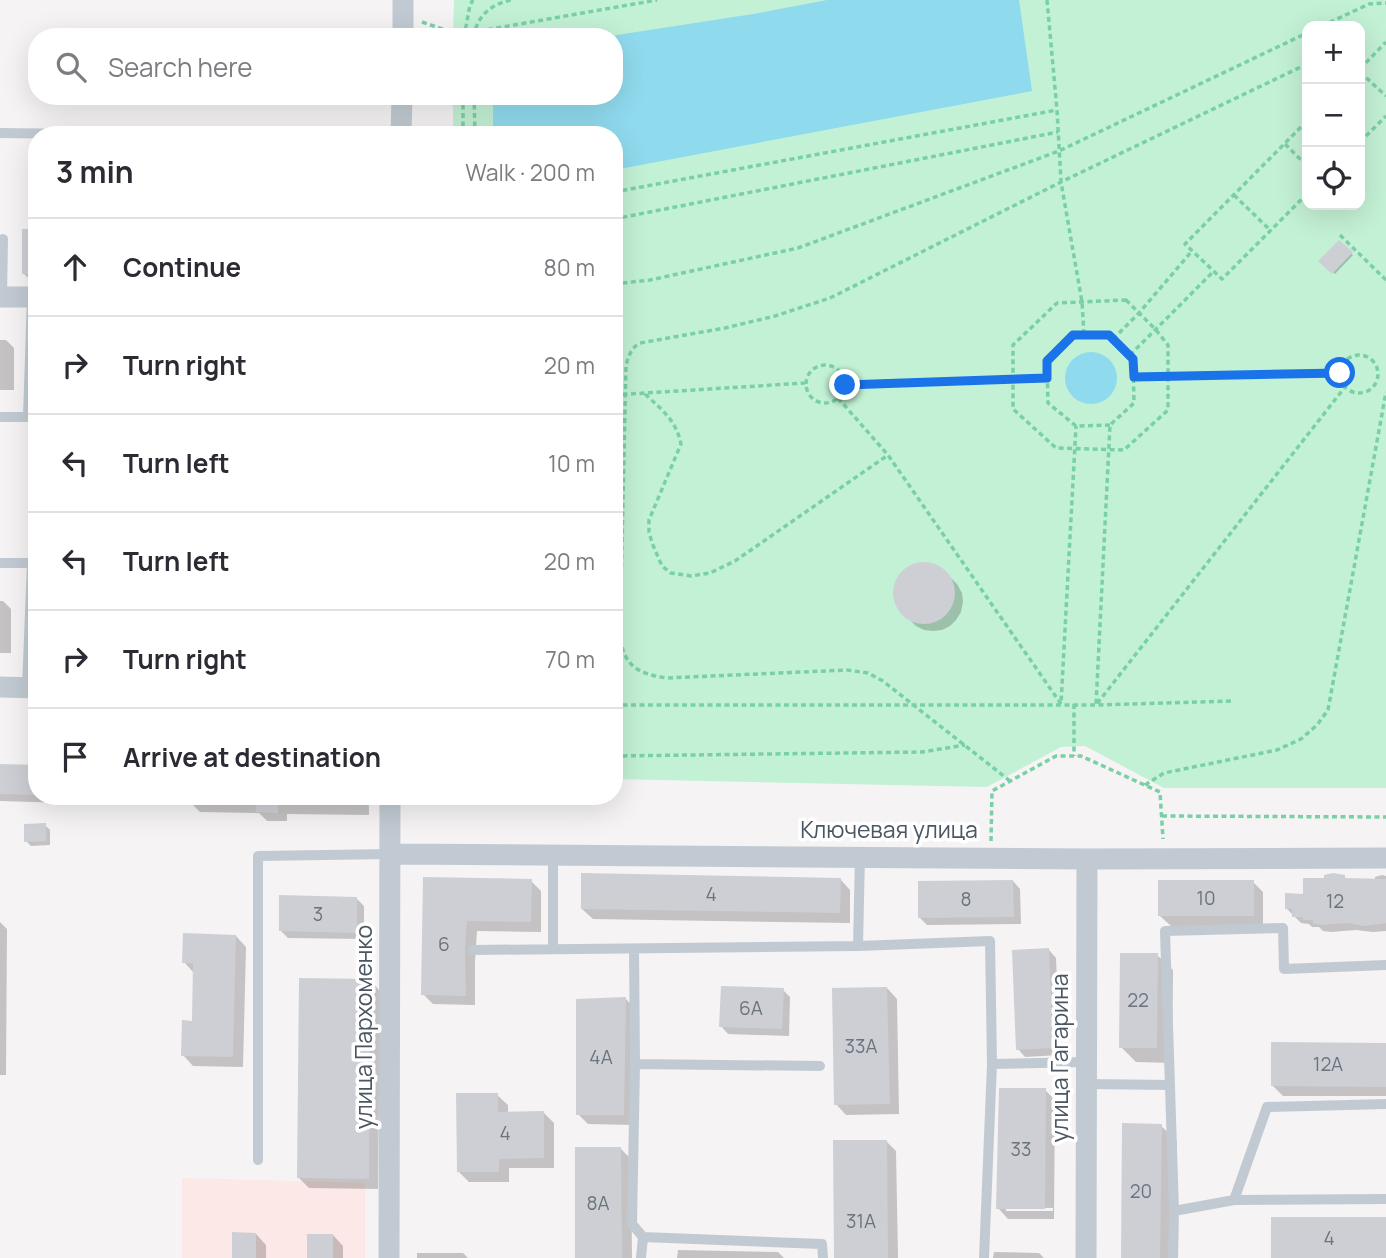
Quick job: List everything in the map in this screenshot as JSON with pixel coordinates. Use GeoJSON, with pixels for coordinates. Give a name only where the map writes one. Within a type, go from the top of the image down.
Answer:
{"type":"FeatureCollection","features":[{"type":"Feature","properties":{"kind":"street"},"geometry":{"type":"LineString","coordinates":[[401,126],[402,105]]}},
{"type":"Feature","properties":{"kind":"street"},"geometry":{"type":"LineString","coordinates":[[1,297],[28,297]]}},
{"type":"Feature","properties":{"kind":"street"},"geometry":{"type":"LineString","coordinates":[[0,687],[28,688]]}},
{"type":"Feature","properties":{"kind":"street","name":"улица Пархоменко"},"geometry":{"type":"LineString","coordinates":[[389,1258],[390,805]]}},
{"type":"Feature","properties":{"kind":"street","name":"Ключевая улица"},"geometry":{"type":"LineString","coordinates":[[391,854],[1087,859],[1386,858]]}},
{"type":"Feature","properties":{"kind":"street","name":"улица Гагарина"},"geometry":{"type":"LineString","coordinates":[[1086,1258],[1087,859]]}},
{"type":"Feature","properties":{"kind":"lane"},"geometry":{"type":"LineString","coordinates":[[0,133],[28,133]]}},
{"type":"Feature","properties":{"kind":"lane"},"geometry":{"type":"LineString","coordinates":[[1,297],[3,239]]}},
{"type":"Feature","properties":{"kind":"lane"},"geometry":{"type":"LineString","coordinates":[[0,417],[28,416]]}},
{"type":"Feature","properties":{"kind":"lane"},"geometry":{"type":"LineString","coordinates":[[0,563],[28,563]]}},
{"type":"Feature","properties":{"kind":"lane"},"geometry":{"type":"LineString","coordinates":[[258,1160],[258,856],[391,854]]}},
{"type":"Feature","properties":{"kind":"lane"},"geometry":{"type":"LineString","coordinates":[[553,855],[553,949]]}},
{"type":"Feature","properties":{"kind":"lane"},"geometry":{"type":"LineString","coordinates":[[858,946],[860,856]]}},
{"type":"Feature","properties":{"kind":"lane"},"geometry":{"type":"LineString","coordinates":[[1173,1258],[1174,1211],[1165,931],[1283,928],[1284,969],[1386,965]]}},
{"type":"Feature","properties":{"kind":"lane"},"geometry":{"type":"LineString","coordinates":[[473,950],[858,946],[990,941],[992,1064],[984,1258]]}},
{"type":"Feature","properties":{"kind":"lane"},"geometry":{"type":"LineString","coordinates":[[634,949],[632,1224],[643,1237],[641,1258]]}},
{"type":"Feature","properties":{"kind":"lane"},"geometry":{"type":"LineString","coordinates":[[992,1064],[1087,1062]]}},
{"type":"Feature","properties":{"kind":"lane"},"geometry":{"type":"LineString","coordinates":[[635,1064],[820,1066]]}},
{"type":"Feature","properties":{"kind":"lane"},"geometry":{"type":"LineString","coordinates":[[1086,1084],[1170,1085]]}},
{"type":"Feature","properties":{"kind":"lane"},"geometry":{"type":"LineString","coordinates":[[1234,1200],[1267,1107],[1386,1104]]}},
{"type":"Feature","properties":{"kind":"lane"},"geometry":{"type":"LineString","coordinates":[[1174,1211],[1234,1200],[1386,1199]]}},
{"type":"Feature","properties":{"kind":"lane"},"geometry":{"type":"LineString","coordinates":[[643,1237],[822,1244],[823,1258]]}},
{"type":"Feature","properties":{"kind":"path"},"geometry":{"type":"LineString","coordinates":[[465,28],[473,0]]}},
{"type":"Feature","properties":{"kind":"path"},"geometry":{"type":"LineString","coordinates":[[477,28],[481,17],[489,9],[499,2],[511,0]]}},
{"type":"Feature","properties":{"kind":"path"},"geometry":{"type":"LineString","coordinates":[[511,28],[657,0]]}},
{"type":"Feature","properties":{"kind":"path"},"geometry":{"type":"LineString","coordinates":[[1047,0],[1061,182],[1082,302],[1084,335]]}},
{"type":"Feature","properties":{"kind":"path"},"geometry":{"type":"LineString","coordinates":[[1333,21],[1369,4],[1386,2]]}},
{"type":"Feature","properties":{"kind":"path"},"geometry":{"type":"LineString","coordinates":[[403,18],[437,28]]}},
{"type":"Feature","properties":{"kind":"path"},"geometry":{"type":"LineString","coordinates":[[623,283],[650,281],[798,248],[1059,152],[1302,35]]}},
{"type":"Feature","properties":{"kind":"path"},"geometry":{"type":"LineString","coordinates":[[1365,65],[1386,42]]}},
{"type":"Feature","properties":{"kind":"path"},"geometry":{"type":"LineString","coordinates":[[623,514],[626,365],[634,346],[763,319],[830,298],[1061,182],[1302,66]]}},
{"type":"Feature","properties":{"kind":"path"},"geometry":{"type":"LineString","coordinates":[[1365,76],[1386,96]]}},
{"type":"Feature","properties":{"kind":"path"},"geometry":{"type":"LineString","coordinates":[[463,105],[463,126]]}},
{"type":"Feature","properties":{"kind":"path"},"geometry":{"type":"LineString","coordinates":[[474,105],[475,126]]}},
{"type":"Feature","properties":{"kind":"path"},"geometry":{"type":"LineString","coordinates":[[623,190],[1057,110]]}},
{"type":"Feature","properties":{"kind":"path"},"geometry":{"type":"LineString","coordinates":[[1365,137],[1386,116]]}},
{"type":"Feature","properties":{"kind":"path"},"geometry":{"type":"LineString","coordinates":[[1302,126],[1185,244],[1222,279],[1302,199]]}},
{"type":"Feature","properties":{"kind":"path"},"geometry":{"type":"LineString","coordinates":[[623,217],[1058,132]]}},
{"type":"Feature","properties":{"kind":"path"},"geometry":{"type":"LineString","coordinates":[[1285,144],[1302,161]]}},
{"type":"Feature","properties":{"kind":"path"},"geometry":{"type":"LineString","coordinates":[[1234,195],[1270,231]]}},
{"type":"Feature","properties":{"kind":"path"},"geometry":{"type":"LineString","coordinates":[[1340,235],[1386,281]]}},
{"type":"Feature","properties":{"kind":"path"},"geometry":{"type":"LineString","coordinates":[[1113,339],[1192,251]]}},
{"type":"Feature","properties":{"kind":"path"},"geometry":{"type":"LineString","coordinates":[[1130,355],[1214,271]]}},
{"type":"Feature","properties":{"kind":"path"},"geometry":{"type":"LineString","coordinates":[[1126,300],[1139,313],[1168,345],[1168,410],[1124,450],[1056,448],[1013,409],[1013,345],[1057,303],[1126,300]]}},
{"type":"Feature","properties":{"kind":"path"},"geometry":{"type":"LineString","coordinates":[[1073,335],[1109,335],[1113,339],[1133,359],[1134,402],[1110,425],[1076,426],[1048,402],[1047,361],[1073,335]]}},
{"type":"Feature","properties":{"kind":"path"},"geometry":{"type":"LineString","coordinates":[[1361,354],[1374,360],[1379,375],[1373,388],[1359,393],[1345,387],[1340,373],[1347,359],[1361,354]]}},
{"type":"Feature","properties":{"kind":"path"},"geometry":{"type":"LineString","coordinates":[[826,364],[839,371],[845,385],[838,398],[824,404],[810,397],[805,383],[812,369],[826,364]]}},
{"type":"Feature","properties":{"kind":"path"},"geometry":{"type":"LineString","coordinates":[[1134,377],[1340,373]]}},
{"type":"Feature","properties":{"kind":"path"},"geometry":{"type":"LineString","coordinates":[[845,385],[1047,378]]}},
{"type":"Feature","properties":{"kind":"path"},"geometry":{"type":"LineString","coordinates":[[626,394],[805,383]]}},
{"type":"Feature","properties":{"kind":"path"},"geometry":{"type":"LineString","coordinates":[[1096,705],[1345,387]]}},
{"type":"Feature","properties":{"kind":"path"},"geometry":{"type":"LineString","coordinates":[[1145,785],[1164,773],[1277,750],[1301,739],[1317,725],[1328,710],[1386,391]]}},
{"type":"Feature","properties":{"kind":"path"},"geometry":{"type":"LineString","coordinates":[[645,394],[673,421],[681,444],[649,520],[652,543],[662,566],[671,573],[691,576],[710,573],[735,561],[888,454]]}},
{"type":"Feature","properties":{"kind":"path"},"geometry":{"type":"LineString","coordinates":[[838,398],[888,454],[1061,704]]}},
{"type":"Feature","properties":{"kind":"path"},"geometry":{"type":"LineString","coordinates":[[1096,705],[1110,425]]}},
{"type":"Feature","properties":{"kind":"path"},"geometry":{"type":"LineString","coordinates":[[1061,704],[1076,426]]}},
{"type":"Feature","properties":{"kind":"path"},"geometry":{"type":"LineString","coordinates":[[623,652],[638,670],[650,676],[667,678],[847,670],[868,673],[914,704],[1010,781]]}},
{"type":"Feature","properties":{"kind":"path"},"geometry":{"type":"LineString","coordinates":[[623,705],[1096,705],[1234,701]]}},
{"type":"Feature","properties":{"kind":"path"},"geometry":{"type":"LineString","coordinates":[[1074,704],[1074,756]]}},
{"type":"Feature","properties":{"kind":"path"},"geometry":{"type":"LineString","coordinates":[[623,756],[922,752],[965,745]]}},
{"type":"Feature","properties":{"kind":"path"},"geometry":{"type":"LineString","coordinates":[[990,847],[992,791],[1056,756],[1081,756],[1160,792],[1164,848]]}},
{"type":"Feature","properties":{"kind":"path"},"geometry":{"type":"LineString","coordinates":[[1162,816],[1386,817]]}},
{"type":"Feature","properties":{"kind":"shaded area"},"geometry":{"type":"Polygon","coordinates":[[[182,1178],[365,1183],[365,1258],[182,1258],[182,1178]]]}},
{"type":"Feature","properties":{"kind":"green space"},"geometry":{"type":"Polygon","coordinates":[[[454,0],[1386,0],[1386,788],[1164,788],[1085,746],[1061,747],[987,787],[623,779],[623,126],[453,126],[453,105],[623,105],[623,28],[453,28],[454,0]]]}},
{"type":"Feature","properties":{"kind":"water"},"geometry":{"type":"Polygon","coordinates":[[[827,0],[1019,0],[1032,91],[623,168],[623,126],[493,126],[493,105],[623,105],[623,34],[827,0]]]}},
{"type":"Feature","properties":{"kind":"water"},"geometry":{"type":"Polygon","coordinates":[[[1091,352],[1101,354],[1109,360],[1115,368],[1115,388],[1109,396],[1101,402],[1091,404],[1081,402],[1073,396],[1067,388],[1065,378],[1067,368],[1073,360],[1081,354],[1091,352]]]}},
{"type":"Feature","properties":{"kind":"building"},"geometry":{"type":"Polygon","coordinates":[[[22,229],[28,229],[28,274],[22,274],[22,229]]]}},
{"type":"Feature","properties":{"kind":"building"},"geometry":{"type":"Polygon","coordinates":[[[1339,240],[1353,252],[1332,274],[1318,261],[1339,240]]]}},
{"type":"Feature","properties":{"kind":"building"},"geometry":{"type":"Polygon","coordinates":[[[918,562],[930,562],[946,571],[953,581],[953,605],[946,615],[930,624],[918,624],[907,619],[898,610],[893,599],[893,587],[898,576],[907,567],[918,562]]]}},
{"type":"Feature","properties":{"kind":"building"},"geometry":{"type":"Polygon","coordinates":[[[0,764],[28,765],[28,795],[0,794],[0,764]]]}},
{"type":"Feature","properties":{"kind":"building"},"geometry":{"type":"Polygon","coordinates":[[[256,805],[278,805],[278,813],[256,812],[256,805]]]}},
{"type":"Feature","properties":{"kind":"building"},"geometry":{"type":"Polygon","coordinates":[[[46,823],[46,841],[24,842],[24,824],[46,823]]]}},
{"type":"Feature","properties":{"kind":"building"},"geometry":{"type":"Polygon","coordinates":[[[581,873],[841,878],[840,913],[581,909],[581,873]]]}},
{"type":"Feature","properties":{"kind":"building"},"geometry":{"type":"Polygon","coordinates":[[[1324,875],[1345,875],[1345,878],[1386,879],[1386,923],[1364,926],[1348,923],[1323,925],[1313,924],[1313,920],[1303,920],[1303,917],[1292,917],[1292,909],[1285,909],[1285,893],[1303,894],[1303,878],[1324,878],[1324,875]]]}},
{"type":"Feature","properties":{"kind":"building"},"geometry":{"type":"Polygon","coordinates":[[[423,877],[532,879],[531,922],[467,921],[466,996],[421,995],[423,877]]]}},
{"type":"Feature","properties":{"kind":"building"},"geometry":{"type":"Polygon","coordinates":[[[1013,880],[1014,917],[918,918],[918,881],[1013,880]]]}},
{"type":"Feature","properties":{"kind":"building"},"geometry":{"type":"Polygon","coordinates":[[[1158,880],[1254,880],[1254,916],[1158,916],[1158,880]]]}},
{"type":"Feature","properties":{"kind":"building"},"geometry":{"type":"Polygon","coordinates":[[[279,895],[357,897],[357,933],[279,931],[279,895]]]}},
{"type":"Feature","properties":{"kind":"building"},"geometry":{"type":"Polygon","coordinates":[[[183,933],[236,935],[233,1057],[181,1056],[182,1020],[192,1021],[193,963],[182,963],[183,933]]]}},
{"type":"Feature","properties":{"kind":"building"},"geometry":{"type":"Polygon","coordinates":[[[1049,948],[1053,1048],[1016,1050],[1012,950],[1049,948]]]}},
{"type":"Feature","properties":{"kind":"building"},"geometry":{"type":"Polygon","coordinates":[[[1120,953],[1158,953],[1157,1048],[1119,1048],[1120,953]]]}},
{"type":"Feature","properties":{"kind":"building"},"geometry":{"type":"Polygon","coordinates":[[[299,978],[370,979],[369,1179],[297,1178],[299,978]]]}},
{"type":"Feature","properties":{"kind":"building"},"geometry":{"type":"Polygon","coordinates":[[[721,986],[784,988],[782,1029],[719,1027],[721,986]]]}},
{"type":"Feature","properties":{"kind":"building"},"geometry":{"type":"Polygon","coordinates":[[[887,987],[890,1104],[834,1105],[832,988],[887,987]]]}},
{"type":"Feature","properties":{"kind":"building"},"geometry":{"type":"Polygon","coordinates":[[[626,997],[624,1115],[576,1115],[576,999],[626,997]]]}},
{"type":"Feature","properties":{"kind":"building"},"geometry":{"type":"Polygon","coordinates":[[[1271,1042],[1386,1043],[1386,1087],[1271,1086],[1271,1042]]]}},
{"type":"Feature","properties":{"kind":"building"},"geometry":{"type":"Polygon","coordinates":[[[999,1088],[1046,1088],[1045,1209],[996,1209],[999,1088]]]}},
{"type":"Feature","properties":{"kind":"building"},"geometry":{"type":"Polygon","coordinates":[[[456,1093],[498,1093],[498,1112],[544,1111],[544,1158],[499,1159],[499,1172],[457,1172],[456,1093]]]}},
{"type":"Feature","properties":{"kind":"building"},"geometry":{"type":"Polygon","coordinates":[[[1122,1123],[1162,1124],[1160,1258],[1121,1258],[1122,1123]]]}},
{"type":"Feature","properties":{"kind":"building"},"geometry":{"type":"Polygon","coordinates":[[[833,1140],[887,1140],[888,1258],[834,1258],[833,1140]]]}},
{"type":"Feature","properties":{"kind":"building"},"geometry":{"type":"Polygon","coordinates":[[[575,1147],[621,1147],[622,1258],[575,1258],[575,1147]]]}},
{"type":"Feature","properties":{"kind":"building"},"geometry":{"type":"Polygon","coordinates":[[[1271,1217],[1386,1217],[1386,1258],[1271,1258],[1271,1217]]]}},
{"type":"Feature","properties":{"kind":"building"},"geometry":{"type":"Polygon","coordinates":[[[232,1232],[256,1233],[256,1258],[232,1258],[232,1232]]]}},
{"type":"Feature","properties":{"kind":"building"},"geometry":{"type":"Polygon","coordinates":[[[307,1234],[333,1234],[333,1258],[307,1258],[307,1234]]]}},
{"type":"Feature","properties":{"kind":"route"},"geometry":{"type":"LineString","coordinates":[[845,385],[1047,378],[1047,361],[1073,335],[1109,335],[1133,359],[1134,377],[1340,373]]}}]}
